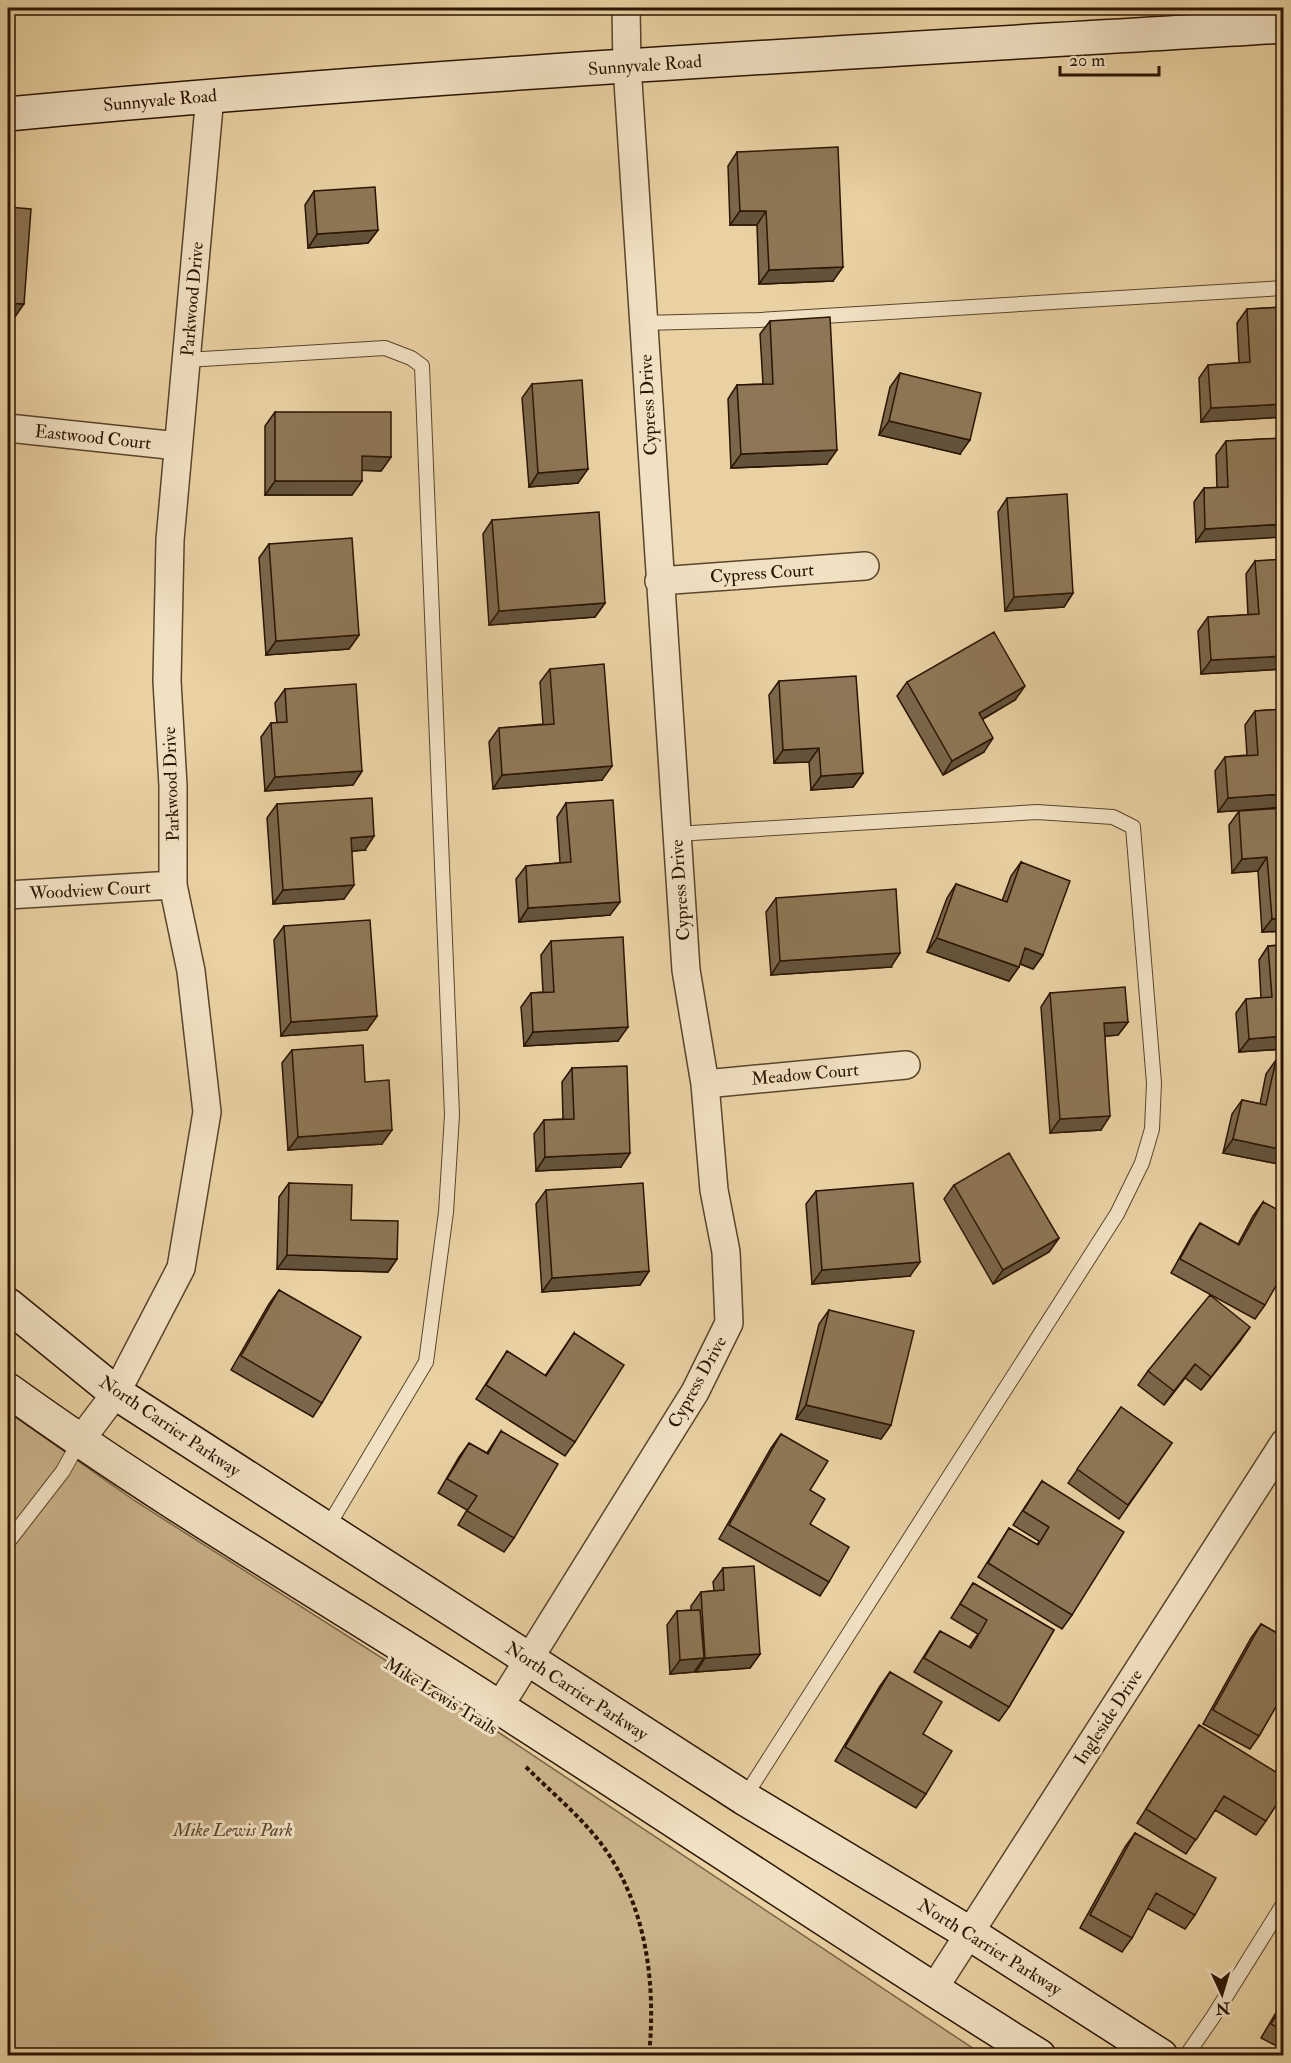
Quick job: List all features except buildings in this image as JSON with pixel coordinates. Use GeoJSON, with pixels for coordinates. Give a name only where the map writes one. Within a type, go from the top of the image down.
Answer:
{"type":"FeatureCollection","features":[{"type":"Feature","properties":{"kind":"main road","name":"Sunnyvale Road"},"geometry":{"type":"LineString","coordinates":[[8,114],[210,95],[627,66],[1284,26]]}},
{"type":"Feature","properties":{"kind":"main road","name":"North Carrier Parkway"},"geometry":{"type":"LineString","coordinates":[[8,1305],[116,1393],[744,1798],[969,1933],[1161,2055]]}},
{"type":"Feature","properties":{"kind":"main road"},"geometry":{"type":"LineString","coordinates":[[8,1390],[79,1442],[499,1707],[933,1990],[1039,2055]]}},
{"type":"Feature","properties":{"kind":"street","name":"Cypress Drive"},"geometry":{"type":"LineString","coordinates":[[499,1707],[527,1658],[695,1392],[729,1323],[726,1252],[714,1190],[705,1084],[686,970],[659,581],[627,66],[626,8]]}},
{"type":"Feature","properties":{"kind":"street","name":"Parkwood Drive"},"geometry":{"type":"LineString","coordinates":[[79,1442],[116,1393],[181,1268],[207,1112],[191,971],[173,885],[173,786],[167,681],[170,540],[210,95]]}},
{"type":"Feature","properties":{"kind":"street","name":"Eastwood Court"},"geometry":{"type":"LineString","coordinates":[[8,428],[178,446]]}},
{"type":"Feature","properties":{"kind":"street","name":"Cypress Court"},"geometry":{"type":"LineString","coordinates":[[659,581],[865,566]]}},
{"type":"Feature","properties":{"kind":"street","name":"Woodview Court"},"geometry":{"type":"LineString","coordinates":[[8,895],[173,885]]}},
{"type":"Feature","properties":{"kind":"street","name":"Meadow Court"},"geometry":{"type":"LineString","coordinates":[[705,1084],[906,1065]]}},
{"type":"Feature","properties":{"kind":"street","name":"Ingleside Drive"},"geometry":{"type":"LineString","coordinates":[[933,1990],[1284,1443]]}},
{"type":"Feature","properties":{"kind":"lane"},"geometry":{"type":"LineString","coordinates":[[643,323],[1069,302],[1284,288]]}},
{"type":"Feature","properties":{"kind":"lane"},"geometry":{"type":"LineString","coordinates":[[186,360],[385,348],[411,358],[422,366],[452,1115],[446,1212],[426,1362],[327,1528]]}},
{"type":"Feature","properties":{"kind":"lane"},"geometry":{"type":"LineString","coordinates":[[676,834],[1037,812],[1113,817],[1133,827],[1154,1083],[1152,1129],[1142,1163],[1117,1214],[744,1798]]}},
{"type":"Feature","properties":{"kind":"lane"},"geometry":{"type":"LineString","coordinates":[[8,1542],[63,1471],[79,1442]]}},
{"type":"Feature","properties":{"kind":"lane"},"geometry":{"type":"LineString","coordinates":[[1186,2055],[1213,2017],[1284,1903]]}},
{"type":"Feature","properties":{"kind":"path"},"geometry":{"type":"LineString","coordinates":[[522,1764],[604,1848],[625,1882],[639,1919],[650,1977],[653,2014],[649,2055]]}},
{"type":"Feature","properties":{"kind":"green space","name":"Mike Lewis Park"},"geometry":{"type":"Polygon","coordinates":[[[8,1412],[135,1501],[492,1728],[983,2055],[8,2055],[8,1412]]]}}]}
